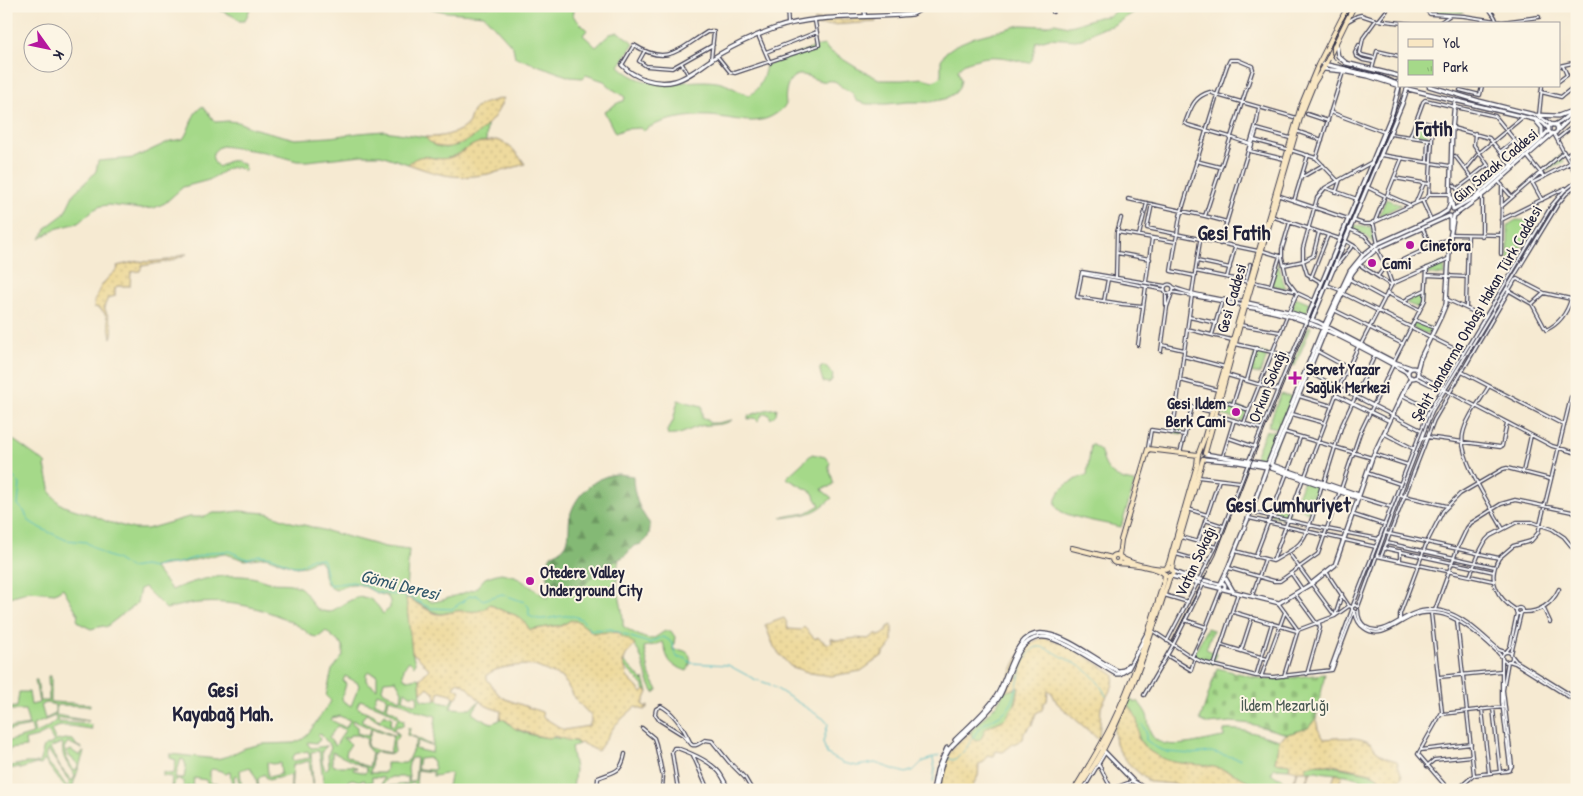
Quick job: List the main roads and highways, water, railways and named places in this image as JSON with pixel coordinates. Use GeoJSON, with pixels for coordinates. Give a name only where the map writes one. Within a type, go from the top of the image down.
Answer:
{"type":"FeatureCollection","features":[{"type":"Feature","properties":{"kind":"main road","name":"Gesi Caddesi"},"geometry":{"type":"LineString","coordinates":[[1260,251],[1284,159],[1312,87],[1348,6]]}},
{"type":"Feature","properties":{"kind":"main road","name":"Gesi Caddesi"},"geometry":{"type":"LineString","coordinates":[[1167,573],[1197,465],[1198,455],[1219,400],[1250,281],[1271,216],[1297,118],[1304,97],[1354,6]]}},
{"type":"Feature","properties":{"kind":"main road","name":"Gesi Caddesi"},"geometry":{"type":"LineString","coordinates":[[1167,573],[1172,570],[1204,456],[1218,390],[1240,325],[1244,303]]}},
{"type":"Feature","properties":{"kind":"main road"},"geometry":{"type":"LineString","coordinates":[[1167,573],[1113,561],[1148,448],[1198,455],[1202,452],[1204,456],[1200,459],[1198,455]]}},
{"type":"Feature","properties":{"kind":"main road"},"geometry":{"type":"LineString","coordinates":[[1072,548],[1116,556],[1167,573]]}},
{"type":"Feature","properties":{"kind":"main road"},"geometry":{"type":"LineString","coordinates":[[1151,630],[1164,581],[1170,568],[1172,570]]}},
{"type":"Feature","properties":{"kind":"main road"},"geometry":{"type":"LineString","coordinates":[[1078,790],[1103,749],[1164,595],[1167,573]]}},
{"type":"Feature","properties":{"kind":"main road"},"geometry":{"type":"LineString","coordinates":[[1074,790],[1103,749]]}},
{"type":"Feature","properties":{"kind":"waterway","name":"Gömü Deresi"},"geometry":{"type":"LineString","coordinates":[[6,477],[13,477],[20,484],[18,505],[24,511],[29,521],[66,540],[86,542],[105,555],[116,559],[130,568],[144,566],[153,568],[164,564],[175,564],[212,552],[229,551],[247,559],[259,555],[272,557],[293,566],[300,566],[312,558],[322,559],[330,585],[352,582],[365,585],[375,592],[413,599],[430,608],[452,609],[470,596],[476,595],[483,600],[502,594],[524,602],[529,607],[529,615],[535,618],[576,617],[584,621],[590,630],[611,629],[649,643],[663,637],[670,641],[678,658],[685,658],[691,663],[728,665],[754,679],[769,684],[824,719],[828,724],[823,742],[827,754],[843,763],[857,766],[875,763],[905,773],[914,770],[922,762],[940,755]]}},
{"type":"Feature","properties":{"kind":"waterway","name":"Gömü Deresi"},"geometry":{"type":"LineString","coordinates":[[947,758],[953,760],[957,757],[965,750],[984,724],[1009,707],[1027,656],[1037,647],[1052,651],[1086,670],[1099,684],[1106,696]]}},
{"type":"Feature","properties":{"kind":"waterway","name":"Gömü Deresi"},"geometry":{"type":"LineString","coordinates":[[1142,724],[1146,732],[1146,740],[1167,752],[1191,754],[1211,752],[1240,759]]}},
{"type":"Feature","properties":{"kind":"waterway"},"geometry":{"type":"LineString","coordinates":[[933,759],[935,769],[933,782]]}},
{"type":"Feature","properties":{"kind":"tram line"},"geometry":{"type":"LineString","coordinates":[[1351,6],[1333,41],[1332,52],[1336,61],[1356,70],[1381,75],[1398,83]]}},
{"type":"Feature","properties":{"kind":"tram line"},"geometry":{"type":"LineString","coordinates":[[1172,641],[1216,555],[1252,461],[1401,97],[1401,88]]}},
{"type":"Feature","properties":{"kind":"place","name":"Cinefora"},"geometry":{"type":"Point","coordinates":[1410,245]}},
{"type":"Feature","properties":{"kind":"place","name":"Cami"},"geometry":{"type":"Point","coordinates":[1372,263]}},
{"type":"Feature","properties":{"kind":"place","name":"Servet Yazar Sağlık Merkezi"},"geometry":{"type":"Point","coordinates":[1295,378]}},
{"type":"Feature","properties":{"kind":"place","name":"Gesi Ildem Berk Cami"},"geometry":{"type":"Point","coordinates":[1236,412]}},
{"type":"Feature","properties":{"kind":"place","name":"Otedere Valley Underground City"},"geometry":{"type":"Point","coordinates":[530,581]}},
{"type":"Feature","properties":{"kind":"district","name":"Fatih"},"geometry":{"type":"Point","coordinates":[1434,129]}},
{"type":"Feature","properties":{"kind":"district","name":"Gesi Fatih"},"geometry":{"type":"Point","coordinates":[1234,233]}},
{"type":"Feature","properties":{"kind":"district","name":"Gesi Cumhuriyet"},"geometry":{"type":"Point","coordinates":[1288,505]}},
{"type":"Feature","properties":{"kind":"district","name":"Gesi Kayabağ Mah."},"geometry":{"type":"Point","coordinates":[223,702]}},
{"type":"Feature","properties":{"kind":"park label","name":"İldem Mezarlığı"},"geometry":{"type":"Point","coordinates":[1285,705]}}]}
